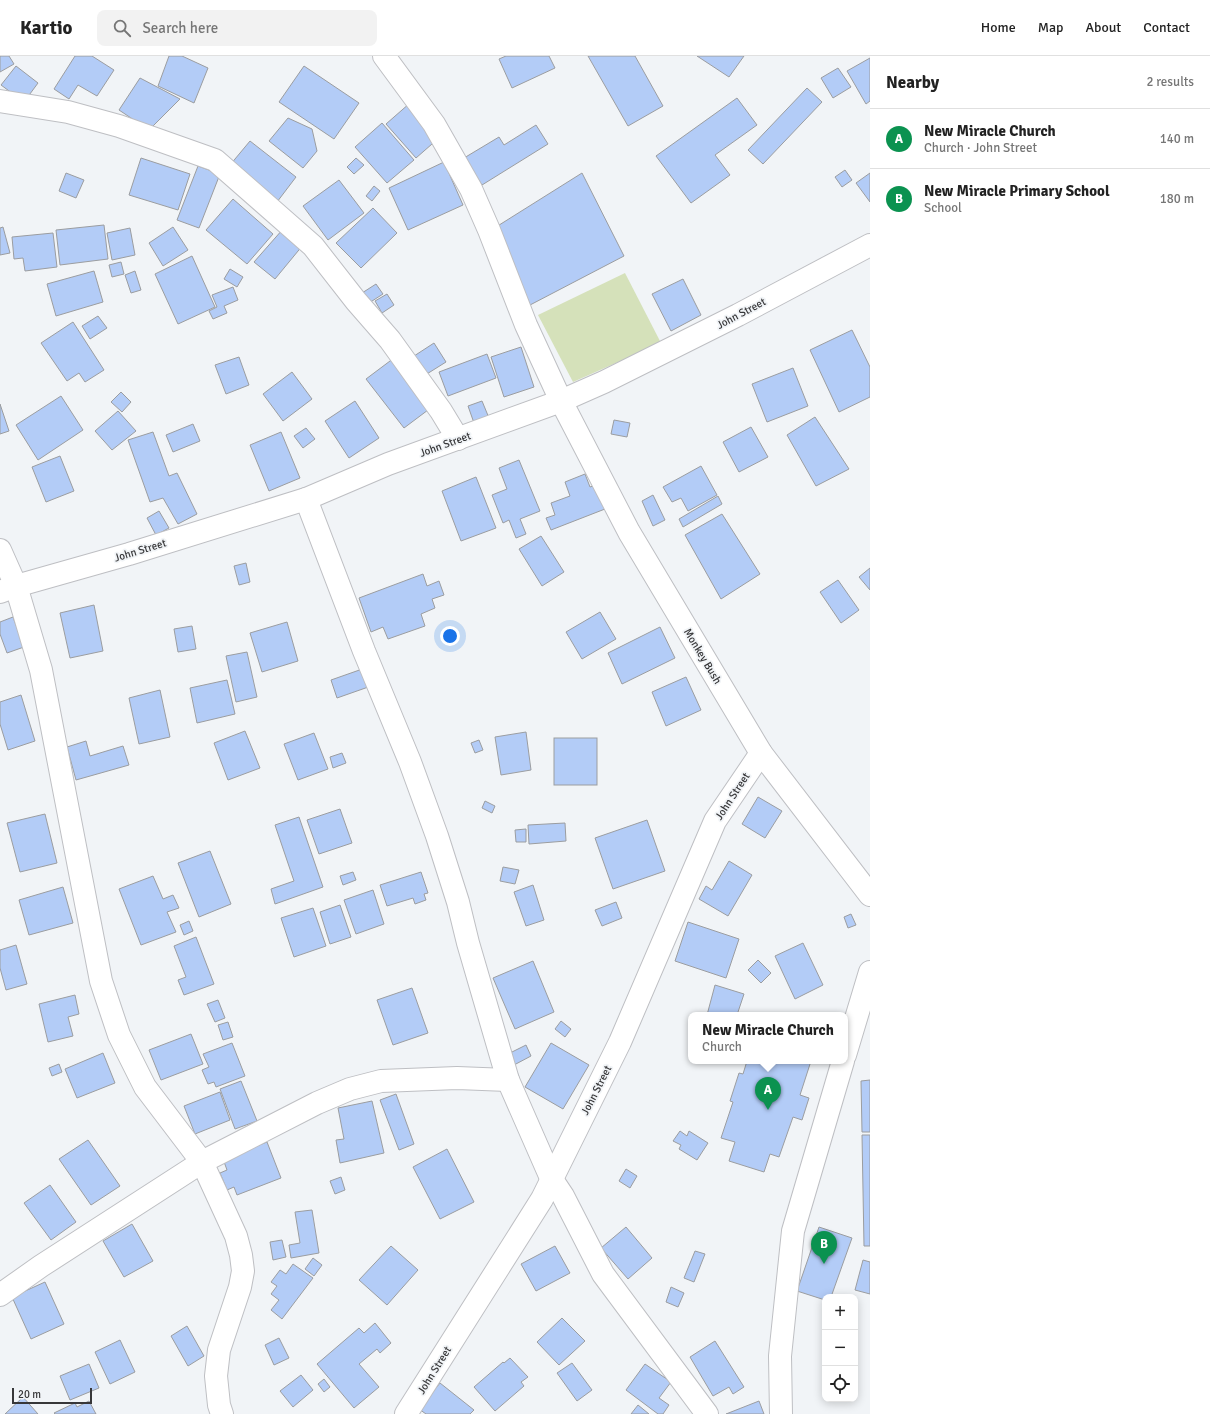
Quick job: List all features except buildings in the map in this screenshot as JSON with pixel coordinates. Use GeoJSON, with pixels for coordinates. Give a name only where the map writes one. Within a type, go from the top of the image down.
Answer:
{"type":"FeatureCollection","features":[{"type":"Feature","properties":{"kind":"street","name":"Monkey Bush"},"geometry":{"type":"LineString","coordinates":[[384,56],[434,124],[471,189],[489,230],[526,325],[561,401],[629,532],[761,753],[870,895]]}},
{"type":"Feature","properties":{"kind":"street"},"geometry":{"type":"LineString","coordinates":[[0,101],[68,112],[119,126],[215,160],[313,246],[356,301],[390,340],[441,411],[458,439]]}},
{"type":"Feature","properties":{"kind":"street","name":"John Street"},"geometry":{"type":"LineString","coordinates":[[8,589],[129,554],[306,499],[388,464],[561,401],[604,382],[738,315],[870,245]]}},
{"type":"Feature","properties":{"kind":"street"},"geometry":{"type":"LineString","coordinates":[[306,499],[362,644],[410,762],[437,836],[458,902],[468,943],[508,1080],[552,1178],[563,1196],[603,1274],[652,1342],[707,1414]]}},
{"type":"Feature","properties":{"kind":"street"},"geometry":{"type":"LineString","coordinates":[[0,550],[8,589],[41,670],[101,981],[118,1035],[145,1087],[202,1162],[236,1236],[241,1255],[243,1271],[240,1287],[219,1350],[216,1376],[219,1405],[222,1414]]}},
{"type":"Feature","properties":{"kind":"street","name":"John Street"},"geometry":{"type":"LineString","coordinates":[[406,1414],[542,1199],[620,1042],[715,821],[761,753]]}},
{"type":"Feature","properties":{"kind":"street"},"geometry":{"type":"LineString","coordinates":[[848,1045],[870,972]]}},
{"type":"Feature","properties":{"kind":"street"},"geometry":{"type":"LineString","coordinates":[[781,1414],[780,1356],[793,1231],[842,1064]]}},
{"type":"Feature","properties":{"kind":"street"},"geometry":{"type":"LineString","coordinates":[[0,1295],[41,1266],[202,1162],[317,1103],[350,1089],[382,1081],[457,1078],[508,1080]]}},
{"type":"Feature","properties":{"kind":"green space"},"geometry":{"type":"Polygon","coordinates":[[[625,273],[661,343],[573,382],[538,315],[625,273]]]}},
{"type":"Feature","properties":{"kind":"place","name":"New Miracle Church"},"geometry":{"type":"Point","coordinates":[768,1110]}},
{"type":"Feature","properties":{"kind":"place","name":"New Miracle Primary School"},"geometry":{"type":"Point","coordinates":[824,1264]}}]}
